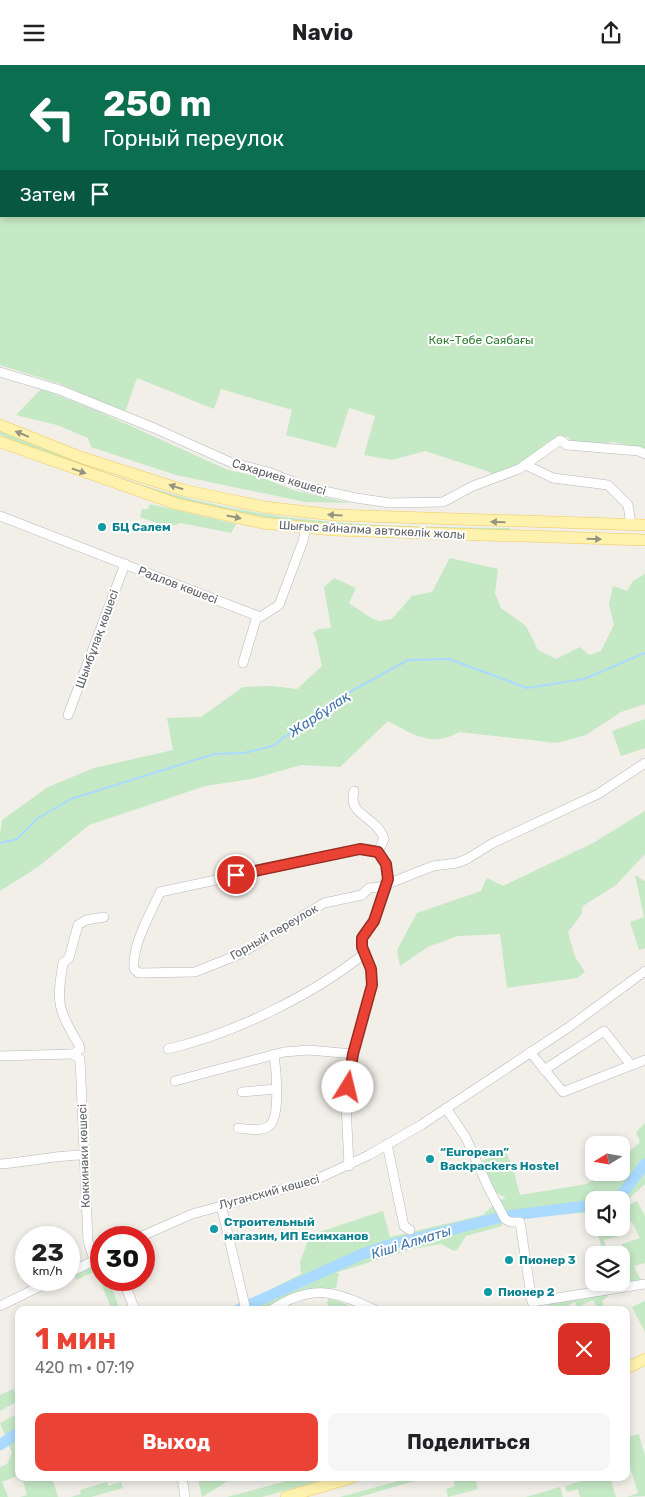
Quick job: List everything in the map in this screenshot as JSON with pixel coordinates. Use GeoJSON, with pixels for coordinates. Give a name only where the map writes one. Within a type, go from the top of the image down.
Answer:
{"type":"FeatureCollection","features":[{"type":"Feature","properties":{"kind":"main road"},"geometry":{"type":"LineString","coordinates":[[0,425],[83,458],[183,490],[264,507],[334,515],[645,525]]}},
{"type":"Feature","properties":{"kind":"main road","name":"Шығыс айналма автокөлік жолы"},"geometry":{"type":"LineString","coordinates":[[0,442],[177,504],[262,523],[306,528],[546,538],[645,540]]}},
{"type":"Feature","properties":{"kind":"main road"},"geometry":{"type":"LineString","coordinates":[[630,1367],[645,1359]]}},
{"type":"Feature","properties":{"kind":"main road"},"geometry":{"type":"LineString","coordinates":[[286,1497],[340,1481]]}},
{"type":"Feature","properties":{"kind":"street","name":"Сахариев көшесі"},"geometry":{"type":"LineString","coordinates":[[0,372],[73,395],[232,463],[268,472],[306,487],[356,498],[418,504],[443,502],[473,486],[498,479],[526,465],[546,448],[560,440],[567,445],[639,451],[645,454]]}},
{"type":"Feature","properties":{"kind":"street"},"geometry":{"type":"LineString","coordinates":[[526,465],[553,478],[608,485],[628,505],[631,525]]}},
{"type":"Feature","properties":{"kind":"street","name":"Радлов көшесі"},"geometry":{"type":"LineString","coordinates":[[0,517],[257,615]]}},
{"type":"Feature","properties":{"kind":"street"},"geometry":{"type":"LineString","coordinates":[[243,663],[257,615],[260,617],[279,605],[306,528]]}},
{"type":"Feature","properties":{"kind":"street","name":"Шымбұлақ көшесі"},"geometry":{"type":"LineString","coordinates":[[68,715],[125,564]]}},
{"type":"Feature","properties":{"kind":"street"},"geometry":{"type":"LineString","coordinates":[[388,884],[433,866],[457,863],[468,859],[494,843],[598,794],[645,763]]}},
{"type":"Feature","properties":{"kind":"street"},"geometry":{"type":"LineString","coordinates":[[349,1165],[346,1104],[353,1054],[372,985],[371,969],[362,938],[374,921],[388,884],[386,864],[378,852],[384,839],[383,835],[372,821],[356,811],[352,799],[354,791]]}},
{"type":"Feature","properties":{"kind":"street","name":"Горный переулок"},"geometry":{"type":"LineString","coordinates":[[378,852],[360,849],[160,892],[133,960],[134,969],[139,973],[195,972],[240,954],[306,916],[320,905],[362,895],[369,888],[388,884]]}},
{"type":"Feature","properties":{"kind":"street","name":"Коккинаки көшесі"},"geometry":{"type":"LineString","coordinates":[[90,1244],[88,1241],[80,1059],[74,1054],[80,1049],[66,1023],[58,1002],[63,963],[69,958],[78,925],[86,920],[104,917]]}},
{"type":"Feature","properties":{"kind":"street"},"geometry":{"type":"LineString","coordinates":[[168,1049],[243,1025],[297,997],[365,953]]}},
{"type":"Feature","properties":{"kind":"street","name":"Луганский көшесі"},"geometry":{"type":"LineString","coordinates":[[155,1230],[192,1213],[313,1181],[349,1165],[388,1144],[446,1108],[568,1027],[645,971]]}},
{"type":"Feature","properties":{"kind":"street"},"geometry":{"type":"LineString","coordinates":[[544,1070],[604,1031],[631,1065]]}},
{"type":"Feature","properties":{"kind":"street"},"geometry":{"type":"LineString","coordinates":[[175,1081],[274,1054],[309,1050],[353,1054]]}},
{"type":"Feature","properties":{"kind":"street"},"geometry":{"type":"LineString","coordinates":[[530,1052],[560,1090],[566,1092],[645,1060]]}},
{"type":"Feature","properties":{"kind":"street"},"geometry":{"type":"LineString","coordinates":[[0,1056],[74,1054]]}},
{"type":"Feature","properties":{"kind":"street"},"geometry":{"type":"LineString","coordinates":[[238,1128],[270,1127],[276,1109],[274,1054]]}},
{"type":"Feature","properties":{"kind":"street"},"geometry":{"type":"LineString","coordinates":[[242,1092],[276,1089]]}},
{"type":"Feature","properties":{"kind":"street"},"geometry":{"type":"LineString","coordinates":[[446,1108],[466,1138],[489,1189],[504,1215],[510,1222],[520,1222],[532,1302],[645,1284]]}},
{"type":"Feature","properties":{"kind":"street"},"geometry":{"type":"LineString","coordinates":[[388,1144],[404,1226],[410,1230]]}},
{"type":"Feature","properties":{"kind":"street"},"geometry":{"type":"LineString","coordinates":[[0,1164],[36,1161],[50,1156],[84,1155]]}},
{"type":"Feature","properties":{"kind":"street"},"geometry":{"type":"LineString","coordinates":[[221,1205],[245,1306]]}},
{"type":"Feature","properties":{"kind":"street"},"geometry":{"type":"LineString","coordinates":[[0,1306],[31,1291]]}},
{"type":"Feature","properties":{"kind":"street"},"geometry":{"type":"LineString","coordinates":[[127,1291],[133,1306]]}},
{"type":"Feature","properties":{"kind":"street"},"geometry":{"type":"LineString","coordinates":[[278,1306],[299,1295],[325,1291],[366,1306]]}},
{"type":"Feature","properties":{"kind":"street"},"geometry":{"type":"LineString","coordinates":[[183,1481],[185,1497]]}},
{"type":"Feature","properties":{"kind":"green space","name":"Көк-Төбе Саябағы"},"geometry":{"type":"Polygon","coordinates":[[[0,217],[645,217],[645,450],[613,442],[586,446],[571,443],[568,437],[561,437],[548,442],[518,467],[492,477],[490,472],[425,451],[392,460],[364,455],[375,416],[349,408],[336,448],[286,435],[292,410],[221,389],[214,409],[137,378],[125,412],[60,384],[0,365],[0,217]]]}},
{"type":"Feature","properties":{"kind":"green space"},"geometry":{"type":"Polygon","coordinates":[[[41,389],[93,409],[228,470],[261,477],[296,491],[350,503],[305,502],[176,475],[91,447],[88,438],[57,425],[16,415],[41,389]]]}},
{"type":"Feature","properties":{"kind":"green space"},"geometry":{"type":"Polygon","coordinates":[[[0,431],[155,489],[245,511],[358,524],[510,528],[510,531],[396,528],[320,523],[283,520],[208,507],[155,493],[103,475],[0,435],[0,431]]]}},
{"type":"Feature","properties":{"kind":"green space"},"geometry":{"type":"Polygon","coordinates":[[[150,504],[236,524],[231,533],[181,523],[167,527],[140,517],[142,509],[148,509],[150,504]]]}},
{"type":"Feature","properties":{"kind":"green space"},"geometry":{"type":"Polygon","coordinates":[[[450,558],[498,569],[495,593],[501,608],[526,626],[538,650],[556,659],[580,647],[589,655],[601,651],[614,625],[609,604],[613,586],[627,591],[633,581],[645,574],[645,704],[621,712],[586,735],[557,743],[459,732],[449,737],[431,739],[414,734],[388,721],[340,767],[301,765],[252,779],[205,786],[89,825],[38,867],[0,891],[0,835],[2,820],[48,787],[94,768],[173,750],[167,718],[201,717],[243,687],[272,686],[297,689],[322,666],[313,633],[319,629],[331,628],[324,587],[334,578],[356,588],[349,603],[371,618],[379,621],[392,619],[412,596],[432,592],[450,558]]]}},
{"type":"Feature","properties":{"kind":"green space"},"geometry":{"type":"Polygon","coordinates":[[[645,719],[645,748],[621,756],[612,731],[645,719]]]}},
{"type":"Feature","properties":{"kind":"green space"},"geometry":{"type":"Polygon","coordinates":[[[645,811],[645,854],[616,885],[583,906],[581,915],[568,932],[575,957],[585,972],[577,978],[507,988],[500,934],[458,936],[428,947],[400,966],[397,950],[417,913],[481,891],[487,878],[503,886],[593,843],[645,811]]]}},
{"type":"Feature","properties":{"kind":"green space"},"geometry":{"type":"Polygon","coordinates":[[[635,875],[645,881],[645,948],[639,950],[630,922],[644,917],[635,875]]]}},
{"type":"Feature","properties":{"kind":"green space"},"geometry":{"type":"Polygon","coordinates":[[[645,1123],[645,1184],[630,1198],[630,1191],[585,1191],[585,1213],[521,1218],[502,1223],[502,1226],[466,1236],[457,1250],[454,1251],[441,1244],[412,1249],[335,1273],[339,1273],[336,1288],[300,1291],[272,1306],[239,1306],[301,1274],[300,1262],[310,1235],[383,1211],[390,1237],[483,1215],[499,1200],[506,1198],[495,1192],[482,1161],[505,1150],[513,1168],[520,1195],[587,1184],[592,1181],[630,1181],[630,1151],[640,1142],[636,1132],[645,1123]]]}},
{"type":"Feature","properties":{"kind":"green space"},"geometry":{"type":"Polygon","coordinates":[[[637,1201],[645,1216],[645,1263],[634,1266],[642,1282],[630,1284],[630,1246],[622,1246],[622,1244],[640,1238],[630,1221],[630,1204],[637,1201]]]}},
{"type":"Feature","properties":{"kind":"green space"},"geometry":{"type":"Polygon","coordinates":[[[598,1236],[619,1236],[604,1240],[606,1246],[601,1246],[598,1236]]]}},
{"type":"Feature","properties":{"kind":"green space"},"geometry":{"type":"Polygon","coordinates":[[[90,1268],[90,1274],[80,1278],[80,1272],[90,1268]]]}},
{"type":"Feature","properties":{"kind":"green space"},"geometry":{"type":"Polygon","coordinates":[[[104,1291],[113,1291],[119,1306],[110,1306],[104,1291]]]}},
{"type":"Feature","properties":{"kind":"green space"},"geometry":{"type":"Polygon","coordinates":[[[603,1293],[610,1294],[602,1301],[604,1306],[596,1306],[593,1300],[579,1306],[577,1306],[575,1302],[567,1306],[549,1306],[548,1304],[603,1293]]]}},
{"type":"Feature","properties":{"kind":"green space"},"geometry":{"type":"Polygon","coordinates":[[[329,1298],[351,1306],[329,1306],[327,1303],[329,1298]]]}},
{"type":"Feature","properties":{"kind":"green space"},"geometry":{"type":"Polygon","coordinates":[[[645,1301],[645,1332],[632,1307],[645,1301]]]}},
{"type":"Feature","properties":{"kind":"green space"},"geometry":{"type":"Polygon","coordinates":[[[13,1389],[15,1403],[0,1411],[0,1395],[13,1389]]]}},
{"type":"Feature","properties":{"kind":"green space"},"geometry":{"type":"Polygon","coordinates":[[[15,1415],[15,1477],[2,1482],[8,1497],[0,1497],[0,1467],[7,1464],[12,1453],[0,1423],[15,1415]]]}},
{"type":"Feature","properties":{"kind":"green space"},"geometry":{"type":"Polygon","coordinates":[[[639,1434],[645,1456],[645,1496],[627,1497],[638,1493],[630,1467],[630,1436],[639,1434]]]}},
{"type":"Feature","properties":{"kind":"green space"},"geometry":{"type":"Polygon","coordinates":[[[23,1481],[53,1481],[58,1497],[20,1497],[27,1495],[23,1481]]]}},
{"type":"Feature","properties":{"kind":"green space"},"geometry":{"type":"Polygon","coordinates":[[[199,1481],[228,1481],[202,1497],[199,1481]]]}},
{"type":"Feature","properties":{"kind":"green space"},"geometry":{"type":"Polygon","coordinates":[[[287,1481],[318,1481],[262,1497],[227,1497],[287,1481]]]}},
{"type":"Feature","properties":{"kind":"green space"},"geometry":{"type":"Polygon","coordinates":[[[398,1481],[415,1481],[359,1497],[340,1497],[398,1481]]]}},
{"type":"Feature","properties":{"kind":"green space"},"geometry":{"type":"Polygon","coordinates":[[[454,1481],[476,1481],[478,1489],[448,1497],[446,1489],[455,1486],[454,1481]]]}},
{"type":"Feature","properties":{"kind":"green space"},"geometry":{"type":"Polygon","coordinates":[[[581,1481],[611,1481],[616,1497],[580,1497],[578,1489],[567,1492],[565,1486],[581,1481]]]}},
{"type":"Feature","properties":{"kind":"green space"},"geometry":{"type":"Polygon","coordinates":[[[107,1482],[108,1486],[121,1482],[123,1488],[91,1497],[71,1497],[81,1494],[80,1490],[107,1482]]]}},
{"type":"Feature","properties":{"kind":"green space"},"geometry":{"type":"Polygon","coordinates":[[[560,1487],[563,1497],[526,1497],[560,1487]]]}},
{"type":"Feature","properties":{"kind":"waterway","name":"Жарбұлақ"},"geometry":{"type":"LineString","coordinates":[[0,843],[17,839],[38,818],[71,799],[214,754],[244,753],[273,746],[330,703],[408,660],[449,659],[527,688],[584,679],[645,653]]}},
{"type":"Feature","properties":{"kind":"waterway","name":"Кіші Алматы"},"geometry":{"type":"LineString","coordinates":[[624,1191],[645,1164]]}},
{"type":"Feature","properties":{"kind":"waterway","name":"Кіші Алматы"},"geometry":{"type":"LineString","coordinates":[[247,1306],[360,1255],[389,1245],[506,1216],[585,1206]]}},
{"type":"Feature","properties":{"kind":"waterway","name":"Кіші Алматы"},"geometry":{"type":"LineString","coordinates":[[0,1445],[15,1435]]}},
{"type":"Feature","properties":{"kind":"place","name":"БЦ Салем"},"geometry":{"type":"Point","coordinates":[102,527]}},
{"type":"Feature","properties":{"kind":"place","name":"“European” Backpackers Hostel"},"geometry":{"type":"Point","coordinates":[430,1159]}},
{"type":"Feature","properties":{"kind":"place","name":"Строительный магазин, ИП Есимханов"},"geometry":{"type":"Point","coordinates":[214,1229]}},
{"type":"Feature","properties":{"kind":"place","name":"Пионер 3"},"geometry":{"type":"Point","coordinates":[509,1260]}},
{"type":"Feature","properties":{"kind":"place","name":"Пионер 2"},"geometry":{"type":"Point","coordinates":[488,1292]}},
{"type":"Feature","properties":{"kind":"route"},"geometry":{"type":"LineString","coordinates":[[236,875],[360,849],[378,852],[386,864],[388,884],[374,921],[364,931],[362,938],[362,947],[371,969],[372,985],[370,1000],[353,1054],[348,1087]]}}]}
